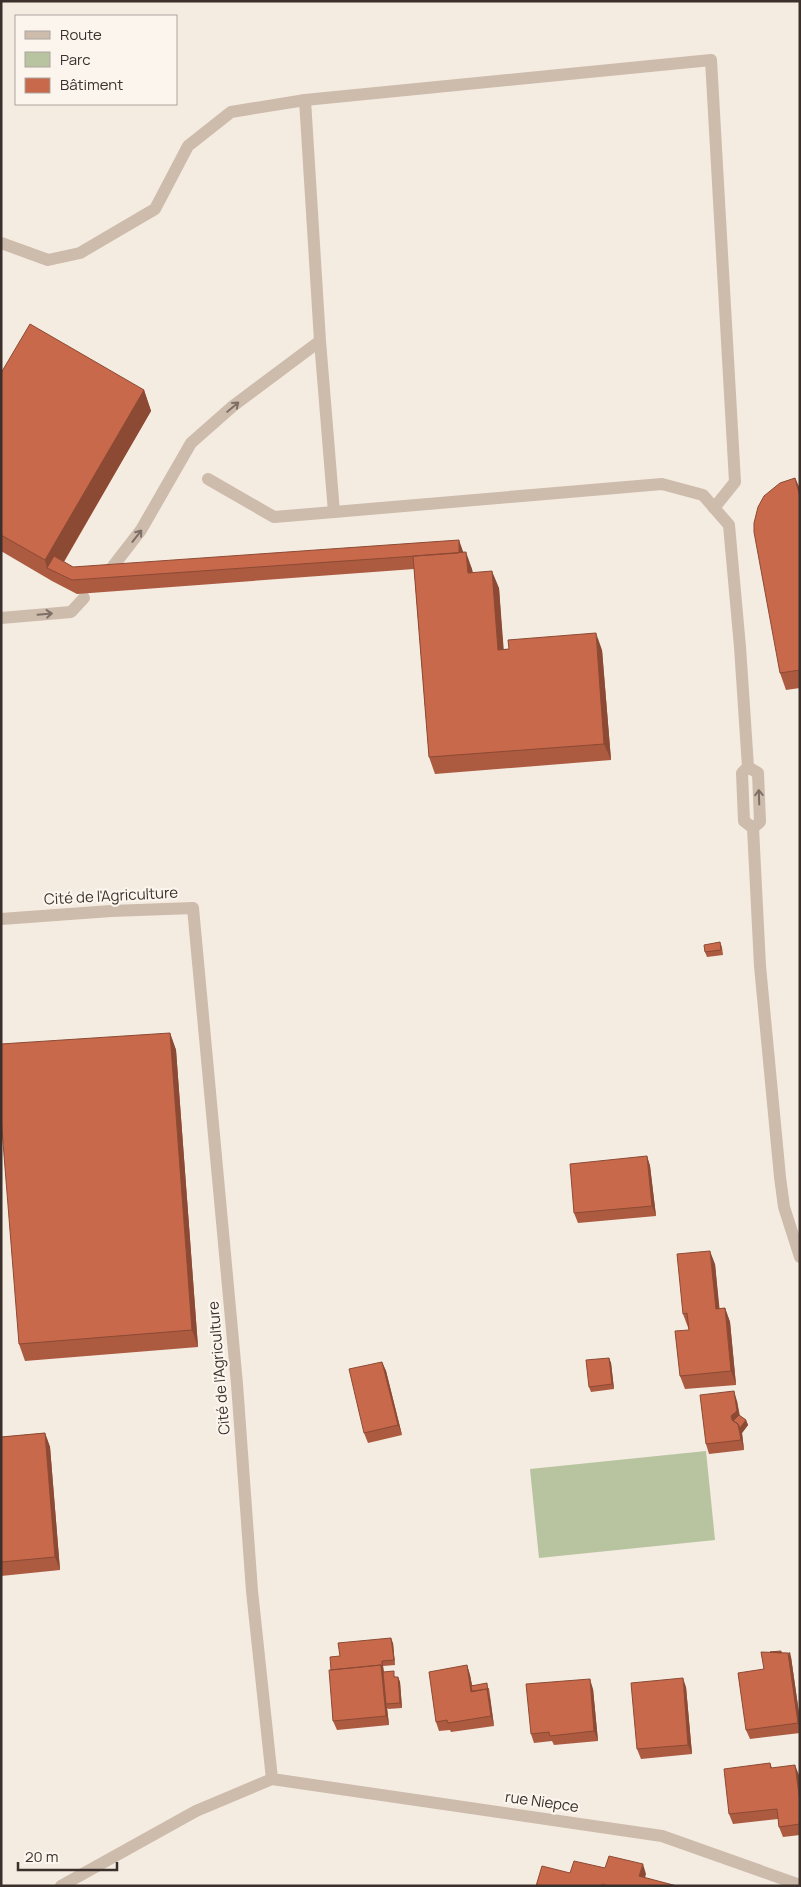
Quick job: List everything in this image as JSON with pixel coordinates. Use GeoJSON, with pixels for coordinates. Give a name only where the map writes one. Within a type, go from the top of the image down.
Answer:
{"type":"FeatureCollection","features":[{"type":"Feature","properties":{"kind":"street"},"geometry":{"type":"LineString","coordinates":[[1,243],[48,260],[80,253],[155,209],[188,146],[231,112],[305,100],[711,60],[735,482],[714,508]]}},
{"type":"Feature","properties":{"kind":"street"},"geometry":{"type":"LineString","coordinates":[[305,100],[320,341],[334,512]]}},
{"type":"Feature","properties":{"kind":"street"},"geometry":{"type":"LineString","coordinates":[[106,574],[141,530],[191,443],[232,406],[320,341]]}},
{"type":"Feature","properties":{"kind":"street"},"geometry":{"type":"LineString","coordinates":[[208,479],[274,517],[662,484],[703,495],[729,525],[748,767],[742,773],[744,821],[753,828],[760,966],[780,1177],[784,1207],[800,1257]]}},
{"type":"Feature","properties":{"kind":"street"},"geometry":{"type":"LineString","coordinates":[[1,618],[71,612],[84,598]]}},
{"type":"Feature","properties":{"kind":"street","name":"Cité de l'Agriculture"},"geometry":{"type":"LineString","coordinates":[[1,919],[110,911],[192,908],[237,1384],[252,1591],[272,1779]]}},
{"type":"Feature","properties":{"kind":"street"},"geometry":{"type":"LineString","coordinates":[[61,1886],[196,1811],[272,1779]]}},
{"type":"Feature","properties":{"kind":"street","name":"rue Niepce"},"geometry":{"type":"LineString","coordinates":[[272,1779],[662,1836],[800,1885]]}},
{"type":"Feature","properties":{"kind":"green space"},"geometry":{"type":"Polygon","coordinates":[[[706,1451],[715,1540],[539,1558],[530,1469],[706,1451]]]}},
{"type":"Feature","properties":{"kind":"building"},"geometry":{"type":"Polygon","coordinates":[[[30,324],[144,390],[45,560],[1,535],[1,373],[30,324]]]}},
{"type":"Feature","properties":{"kind":"building"},"geometry":{"type":"Polygon","coordinates":[[[795,478],[800,497],[800,670],[780,673],[754,532],[754,523],[758,507],[764,496],[780,483],[795,478]]]}},
{"type":"Feature","properties":{"kind":"building"},"geometry":{"type":"Polygon","coordinates":[[[459,540],[459,553],[72,580],[47,568],[54,556],[73,567],[459,540]]]}},
{"type":"Feature","properties":{"kind":"building"},"geometry":{"type":"Polygon","coordinates":[[[466,552],[468,573],[492,571],[498,650],[509,649],[508,640],[596,633],[604,744],[429,757],[413,556],[466,552]]]}},
{"type":"Feature","properties":{"kind":"building"},"geometry":{"type":"Polygon","coordinates":[[[720,942],[721,950],[705,952],[704,945],[720,942]]]}},
{"type":"Feature","properties":{"kind":"building"},"geometry":{"type":"Polygon","coordinates":[[[170,1033],[192,1330],[19,1344],[1,1117],[1,1044],[170,1033]]]}},
{"type":"Feature","properties":{"kind":"building"},"geometry":{"type":"Polygon","coordinates":[[[647,1156],[652,1206],[574,1213],[570,1164],[647,1156]]]}},
{"type":"Feature","properties":{"kind":"building"},"geometry":{"type":"Polygon","coordinates":[[[710,1251],[716,1309],[725,1308],[731,1371],[680,1376],[675,1331],[689,1330],[687,1313],[683,1314],[677,1254],[710,1251]]]}},
{"type":"Feature","properties":{"kind":"building"},"geometry":{"type":"Polygon","coordinates":[[[609,1358],[612,1384],[589,1387],[586,1360],[609,1358]]]}},
{"type":"Feature","properties":{"kind":"building"},"geometry":{"type":"Polygon","coordinates":[[[382,1362],[398,1425],[364,1433],[349,1369],[382,1362]]]}},
{"type":"Feature","properties":{"kind":"building"},"geometry":{"type":"Polygon","coordinates":[[[734,1391],[737,1411],[731,1416],[732,1420],[738,1424],[741,1440],[706,1444],[700,1395],[734,1391]]]}},
{"type":"Feature","properties":{"kind":"building"},"geometry":{"type":"Polygon","coordinates":[[[739,1415],[746,1420],[740,1428],[733,1421],[739,1415]]]}},
{"type":"Feature","properties":{"kind":"building"},"geometry":{"type":"Polygon","coordinates":[[[45,1433],[55,1557],[1,1562],[1,1437],[45,1433]]]}},
{"type":"Feature","properties":{"kind":"building"},"geometry":{"type":"Polygon","coordinates":[[[391,1638],[394,1660],[382,1661],[382,1670],[381,1665],[331,1670],[330,1657],[340,1656],[338,1643],[391,1638]]]}},
{"type":"Feature","properties":{"kind":"building"},"geometry":{"type":"Polygon","coordinates":[[[761,1652],[788,1653],[798,1723],[746,1730],[738,1673],[764,1669],[761,1652]]]}},
{"type":"Feature","properties":{"kind":"building"},"geometry":{"type":"Polygon","coordinates":[[[381,1665],[386,1716],[333,1721],[329,1670],[381,1665]]]}},
{"type":"Feature","properties":{"kind":"building"},"geometry":{"type":"Polygon","coordinates":[[[467,1665],[471,1692],[487,1689],[491,1716],[448,1723],[447,1720],[436,1722],[429,1672],[467,1665]]]}},
{"type":"Feature","properties":{"kind":"building"},"geometry":{"type":"Polygon","coordinates":[[[394,1671],[394,1677],[398,1677],[400,1703],[386,1704],[383,1672],[394,1671]]]}},
{"type":"Feature","properties":{"kind":"building"},"geometry":{"type":"Polygon","coordinates":[[[683,1678],[688,1745],[637,1749],[631,1683],[683,1678]]]}},
{"type":"Feature","properties":{"kind":"building"},"geometry":{"type":"Polygon","coordinates":[[[590,1679],[594,1731],[550,1736],[549,1732],[531,1734],[526,1684],[590,1679]]]}},
{"type":"Feature","properties":{"kind":"building"},"geometry":{"type":"Polygon","coordinates":[[[487,1683],[488,1693],[487,1689],[472,1691],[471,1686],[487,1683]]]}},
{"type":"Feature","properties":{"kind":"building"},"geometry":{"type":"Polygon","coordinates":[[[770,1763],[771,1768],[795,1765],[800,1801],[800,1824],[779,1827],[777,1809],[729,1814],[724,1769],[770,1763]]]}},
{"type":"Feature","properties":{"kind":"building"},"geometry":{"type":"Polygon","coordinates":[[[609,1856],[643,1864],[639,1876],[677,1886],[609,1886],[602,1884],[601,1886],[536,1886],[542,1866],[570,1873],[574,1861],[605,1868],[609,1856]]]}}]}
